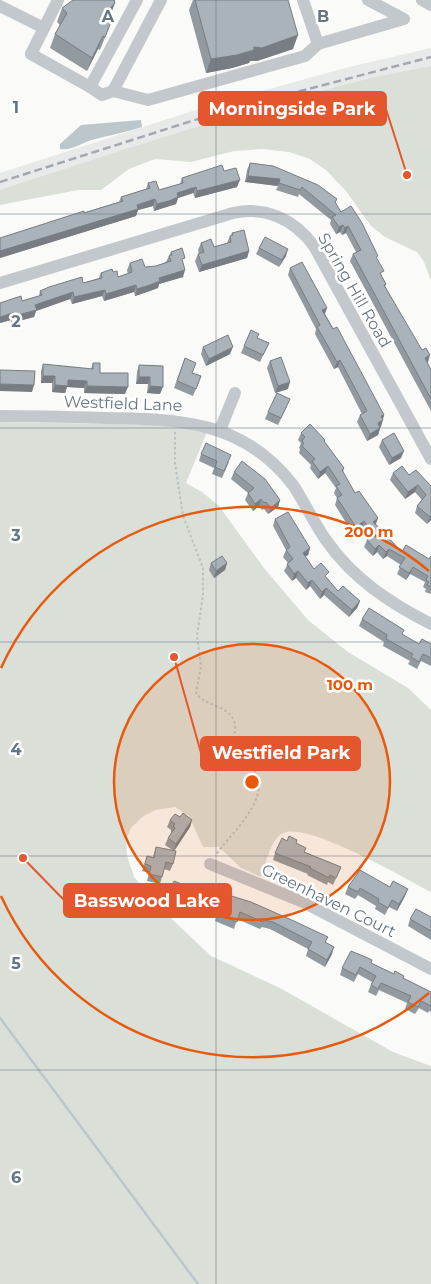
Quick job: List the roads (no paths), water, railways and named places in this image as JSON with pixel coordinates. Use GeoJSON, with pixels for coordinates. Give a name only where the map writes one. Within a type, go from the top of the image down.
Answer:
{"type":"FeatureCollection","features":[{"type":"Feature","properties":{"kind":"street"},"geometry":{"type":"LineString","coordinates":[[58,0],[31,54],[102,95],[113,91],[148,100],[305,56],[318,44],[404,19],[368,0]]}},
{"type":"Feature","properties":{"kind":"street"},"geometry":{"type":"LineString","coordinates":[[90,88],[136,0]]}},
{"type":"Feature","properties":{"kind":"street"},"geometry":{"type":"LineString","coordinates":[[113,91],[161,0]]}},
{"type":"Feature","properties":{"kind":"street"},"geometry":{"type":"LineString","coordinates":[[303,0],[318,44]]}},
{"type":"Feature","properties":{"kind":"street"},"geometry":{"type":"LineString","coordinates":[[422,0],[431,4]]}},
{"type":"Feature","properties":{"kind":"street"},"geometry":{"type":"LineString","coordinates":[[0,6],[44,28]]}},
{"type":"Feature","properties":{"kind":"street","name":"Spring Hill Road"},"geometry":{"type":"LineString","coordinates":[[0,283],[228,214],[253,211],[278,216],[299,228],[314,246],[431,459]]}},
{"type":"Feature","properties":{"kind":"street"},"geometry":{"type":"LineString","coordinates":[[220,430],[235,393]]}},
{"type":"Feature","properties":{"kind":"street","name":"Westfield Lane"},"geometry":{"type":"LineString","coordinates":[[0,416],[176,420],[220,430],[250,445],[279,470],[297,492],[328,542],[357,576],[385,598],[431,624]]}},
{"type":"Feature","properties":{"kind":"street","name":"Greenhaven Court"},"geometry":{"type":"LineString","coordinates":[[210,864],[303,902],[431,970]]}},
{"type":"Feature","properties":{"kind":"waterway"},"geometry":{"type":"LineString","coordinates":[[0,1018],[198,1284]]}},
{"type":"Feature","properties":{"kind":"railway"},"geometry":{"type":"LineString","coordinates":[[0,182],[220,112],[431,57]]}},
{"type":"Feature","properties":{"kind":"place","name":"Morningside Park"},"geometry":{"type":"Point","coordinates":[407,175]}},
{"type":"Feature","properties":{"kind":"place","name":"Westfield Park"},"geometry":{"type":"Point","coordinates":[174,657]}},
{"type":"Feature","properties":{"kind":"place","name":"Basswood Lake"},"geometry":{"type":"Point","coordinates":[23,858]}}]}
